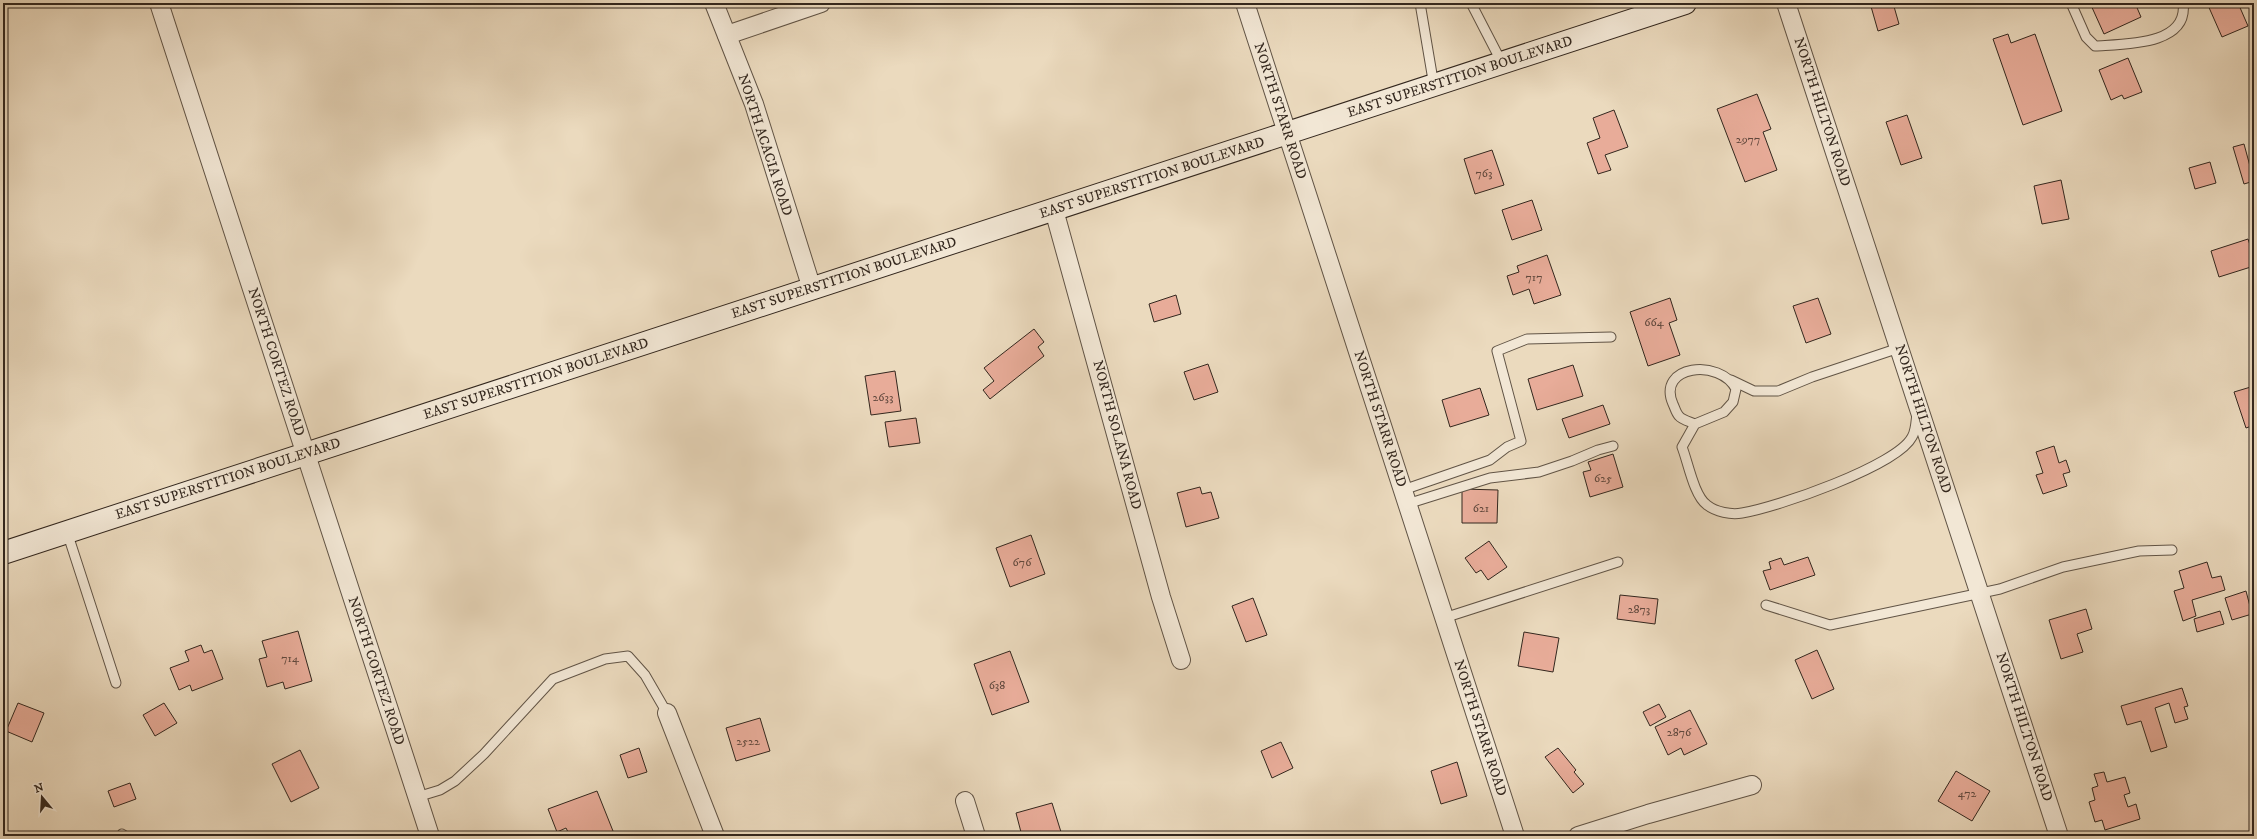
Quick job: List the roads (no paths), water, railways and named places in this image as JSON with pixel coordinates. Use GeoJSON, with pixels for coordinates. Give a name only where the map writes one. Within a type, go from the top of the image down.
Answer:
{"type":"FeatureCollection","features":[{"type":"Feature","properties":{"kind":"main road","name":"EAST SUPERSTITION BOULEVARD"},"geometry":{"type":"LineString","coordinates":[[3,553],[1685,3]]}},
{"type":"Feature","properties":{"kind":"street","name":"NORTH CORTEZ ROAD"},"geometry":{"type":"LineString","coordinates":[[159,3],[430,836]]}},
{"type":"Feature","properties":{"kind":"street","name":"NORTH ACACIA ROAD"},"geometry":{"type":"LineString","coordinates":[[714,3],[754,104],[812,289]]}},
{"type":"Feature","properties":{"kind":"street"},"geometry":{"type":"LineString","coordinates":[[727,35],[821,3]]}},
{"type":"Feature","properties":{"kind":"street","name":"NORTH STARR ROAD"},"geometry":{"type":"LineString","coordinates":[[1246,3],[1515,836]]}},
{"type":"Feature","properties":{"kind":"street","name":"NORTH HILTON ROAD"},"geometry":{"type":"LineString","coordinates":[[1786,3],[2059,836]]}},
{"type":"Feature","properties":{"kind":"street","name":"NORTH SOLANA ROAD"},"geometry":{"type":"LineString","coordinates":[[1054,210],[1161,597],[1181,660]]}},
{"type":"Feature","properties":{"kind":"street"},"geometry":{"type":"LineString","coordinates":[[667,713],[714,836]]}},
{"type":"Feature","properties":{"kind":"street"},"geometry":{"type":"LineString","coordinates":[[1578,836],[1752,784]]}},
{"type":"Feature","properties":{"kind":"street"},"geometry":{"type":"LineString","coordinates":[[965,801],[976,836]]}},
{"type":"Feature","properties":{"kind":"lane"},"geometry":{"type":"LineString","coordinates":[[1420,3],[1434,86]]}},
{"type":"Feature","properties":{"kind":"lane"},"geometry":{"type":"LineString","coordinates":[[1471,3],[1502,63]]}},
{"type":"Feature","properties":{"kind":"lane"},"geometry":{"type":"LineString","coordinates":[[2071,3],[2086,37],[2095,46],[2143,42],[2168,35],[2180,24],[2183,3]]}},
{"type":"Feature","properties":{"kind":"lane"},"geometry":{"type":"LineString","coordinates":[[1405,497],[1490,460],[1508,447],[1521,441],[1497,351],[1527,339],[1611,337]]}},
{"type":"Feature","properties":{"kind":"lane"},"geometry":{"type":"LineString","coordinates":[[1695,424],[1678,416],[1671,399],[1670,386],[1676,378],[1685,372],[1700,368],[1711,370],[1754,391],[1778,391],[1812,377],[1899,348]]}},
{"type":"Feature","properties":{"kind":"lane"},"geometry":{"type":"LineString","coordinates":[[1731,380],[1736,390],[1733,402],[1724,412],[1695,424],[1682,447],[1698,494],[1706,505],[1717,511],[1740,514],[1778,504],[1853,476],[1879,463],[1900,449],[1912,437],[1918,406]]}},
{"type":"Feature","properties":{"kind":"lane"},"geometry":{"type":"LineString","coordinates":[[1405,497],[1490,478],[1539,472],[1613,446]]}},
{"type":"Feature","properties":{"kind":"lane"},"geometry":{"type":"LineString","coordinates":[[67,532],[116,683]]}},
{"type":"Feature","properties":{"kind":"lane"},"geometry":{"type":"LineString","coordinates":[[1766,605],[1830,625],[1979,592],[2000,589],[2063,567],[2139,551],[2172,550]]}},
{"type":"Feature","properties":{"kind":"lane"},"geometry":{"type":"LineString","coordinates":[[1444,618],[1618,562]]}},
{"type":"Feature","properties":{"kind":"lane"},"geometry":{"type":"LineString","coordinates":[[417,797],[440,790],[455,781],[484,754],[553,679],[605,659],[628,656],[645,675],[667,713]]}}]}
